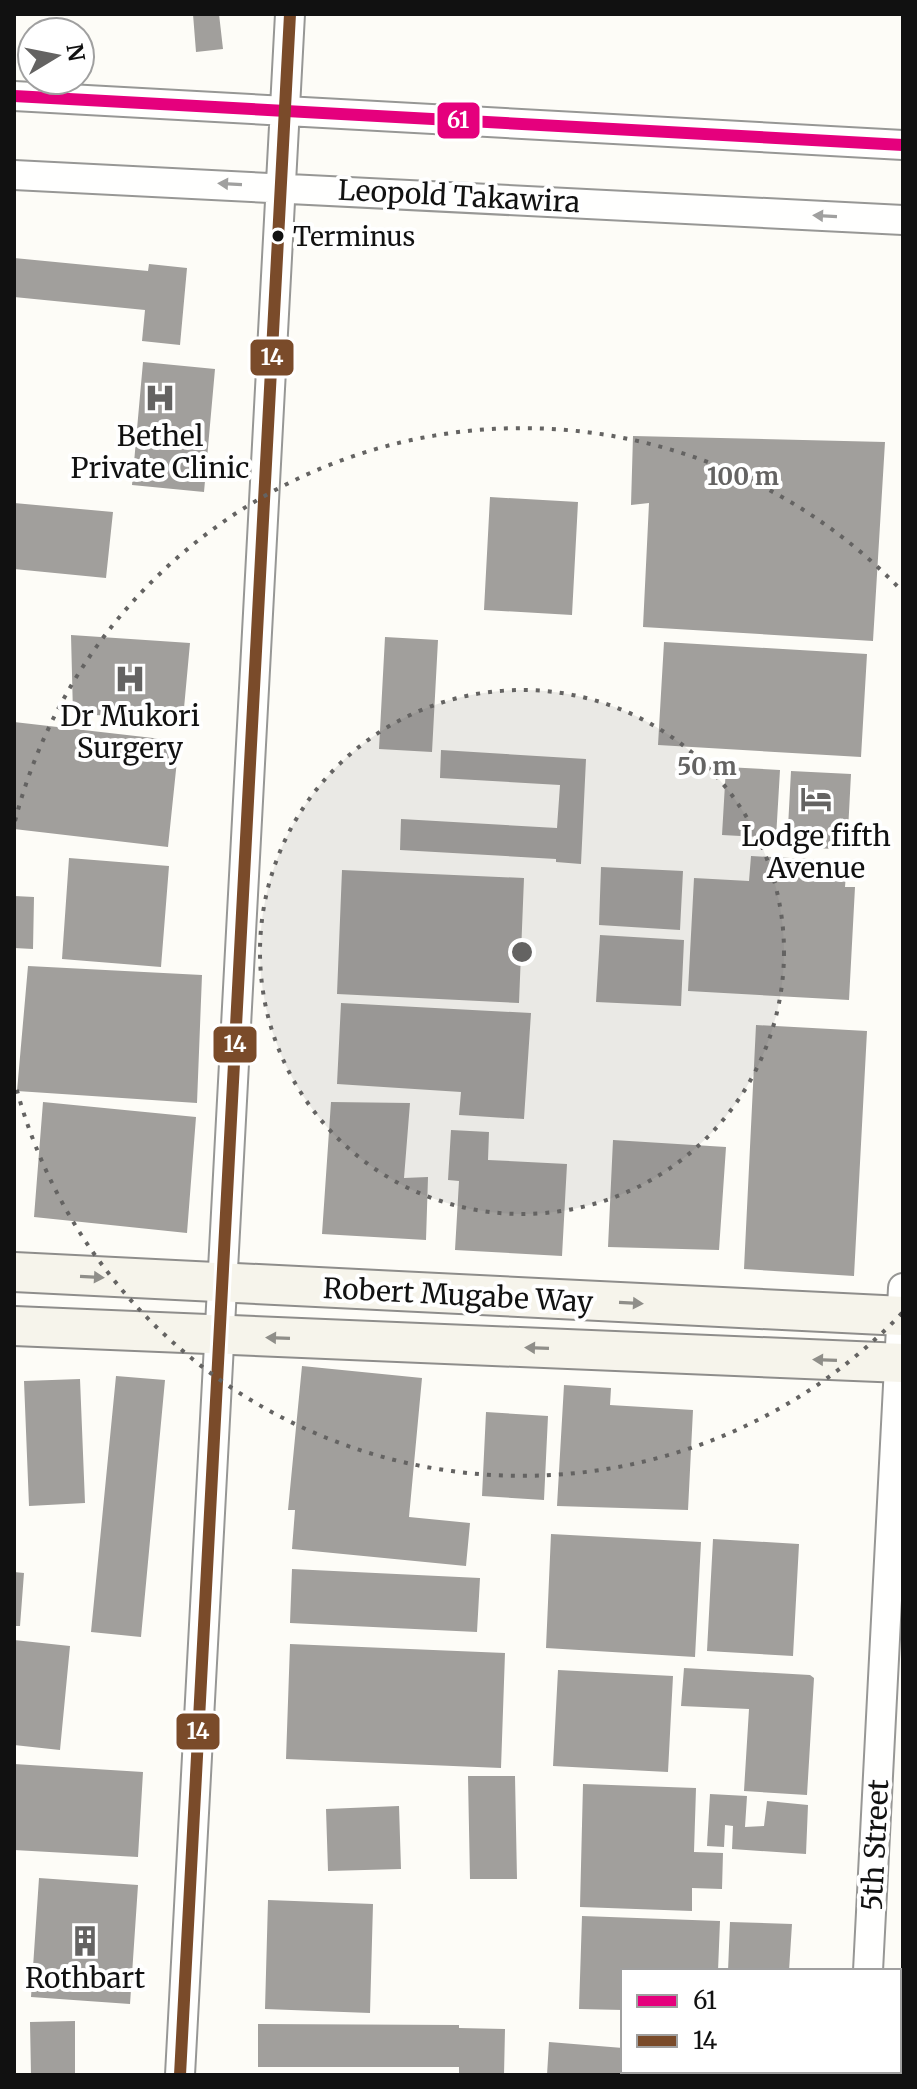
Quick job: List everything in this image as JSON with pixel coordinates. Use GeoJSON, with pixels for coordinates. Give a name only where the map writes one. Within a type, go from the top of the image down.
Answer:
{"type":"FeatureCollection","features":[{"type":"Feature","properties":{"kind":"street"},"geometry":{"type":"LineString","coordinates":[[180,2075],[290,14]]}},
{"type":"Feature","properties":{"kind":"street"},"geometry":{"type":"LineString","coordinates":[[14,96],[903,145]]}},
{"type":"Feature","properties":{"kind":"street","name":"Leopold Takawira"},"geometry":{"type":"LineString","coordinates":[[14,175],[903,220]]}},
{"type":"Feature","properties":{"kind":"street","name":"Robert Mugabe Way"},"geometry":{"type":"LineString","coordinates":[[14,1272],[223,1285],[902,1307]]}},
{"type":"Feature","properties":{"kind":"street","name":"5th Street"},"geometry":{"type":"LineString","coordinates":[[868,1969],[902,1307]]}},
{"type":"Feature","properties":{"kind":"street","name":"Robert Mugabe Way"},"geometry":{"type":"LineString","coordinates":[[14,1326],[901,1363]]}},
{"type":"Feature","properties":{"kind":"building"},"geometry":{"type":"Polygon","coordinates":[[[193,14],[219,14],[223,49],[196,52],[193,14]]]}},
{"type":"Feature","properties":{"kind":"building"},"geometry":{"type":"Polygon","coordinates":[[[14,258],[148,271],[149,264],[187,268],[180,345],[142,341],[145,310],[14,297],[14,258]]]}},
{"type":"Feature","properties":{"kind":"building"},"geometry":{"type":"Polygon","coordinates":[[[143,362],[215,369],[204,492],[132,485],[143,362]]]}},
{"type":"Feature","properties":{"kind":"building"},"geometry":{"type":"Polygon","coordinates":[[[633,436],[885,442],[873,641],[643,627],[649,503],[631,505],[633,436]]]}},
{"type":"Feature","properties":{"kind":"building"},"geometry":{"type":"Polygon","coordinates":[[[490,497],[578,502],[572,615],[484,610],[490,497]]]}},
{"type":"Feature","properties":{"kind":"building"},"geometry":{"type":"Polygon","coordinates":[[[14,503],[113,512],[106,578],[14,569],[14,503]]]}},
{"type":"Feature","properties":{"kind":"building","name":"Dr Mukori Surgery"},"geometry":{"type":"Polygon","coordinates":[[[71,635],[190,643],[183,719],[73,714],[71,635]]]}},
{"type":"Feature","properties":{"kind":"building"},"geometry":{"type":"Polygon","coordinates":[[[385,637],[438,640],[432,752],[379,749],[385,637]]]}},
{"type":"Feature","properties":{"kind":"building"},"geometry":{"type":"Polygon","coordinates":[[[664,642],[867,654],[861,757],[658,745],[664,642]]]}},
{"type":"Feature","properties":{"kind":"building"},"geometry":{"type":"Polygon","coordinates":[[[14,722],[179,741],[168,847],[14,829],[14,722]]]}},
{"type":"Feature","properties":{"kind":"building"},"geometry":{"type":"Polygon","coordinates":[[[441,750],[586,759],[581,864],[556,862],[556,859],[400,850],[401,819],[557,828],[560,785],[440,778],[441,750]]]}},
{"type":"Feature","properties":{"kind":"building"},"geometry":{"type":"Polygon","coordinates":[[[726,767],[780,770],[776,838],[722,835],[726,767]]]}},
{"type":"Feature","properties":{"kind":"building"},"geometry":{"type":"Polygon","coordinates":[[[791,771],[851,774],[847,850],[787,846],[791,771]]]}},
{"type":"Feature","properties":{"kind":"building"},"geometry":{"type":"Polygon","coordinates":[[[751,856],[847,861],[845,887],[855,887],[849,1000],[688,991],[694,878],[749,881],[751,856]]]}},
{"type":"Feature","properties":{"kind":"building"},"geometry":{"type":"Polygon","coordinates":[[[69,858],[169,866],[161,967],[62,959],[69,858]]]}},
{"type":"Feature","properties":{"kind":"building"},"geometry":{"type":"Polygon","coordinates":[[[601,867],[683,871],[680,930],[599,925],[601,867]]]}},
{"type":"Feature","properties":{"kind":"building"},"geometry":{"type":"Polygon","coordinates":[[[342,870],[524,878],[519,1003],[337,994],[342,870]]]}},
{"type":"Feature","properties":{"kind":"building"},"geometry":{"type":"Polygon","coordinates":[[[14,896],[34,897],[33,949],[14,948],[14,896]]]}},
{"type":"Feature","properties":{"kind":"building"},"geometry":{"type":"Polygon","coordinates":[[[600,935],[684,940],[681,1006],[596,1002],[600,935]]]}},
{"type":"Feature","properties":{"kind":"building"},"geometry":{"type":"Polygon","coordinates":[[[28,966],[202,975],[197,1103],[17,1091],[28,966]]]}},
{"type":"Feature","properties":{"kind":"building"},"geometry":{"type":"Polygon","coordinates":[[[341,1003],[531,1013],[524,1119],[459,1115],[461,1092],[337,1084],[341,1003]]]}},
{"type":"Feature","properties":{"kind":"building"},"geometry":{"type":"Polygon","coordinates":[[[756,1025],[867,1031],[854,1276],[744,1269],[756,1025]]]}},
{"type":"Feature","properties":{"kind":"building"},"geometry":{"type":"Polygon","coordinates":[[[43,1102],[196,1117],[187,1233],[34,1217],[43,1102]]]}},
{"type":"Feature","properties":{"kind":"building"},"geometry":{"type":"Polygon","coordinates":[[[331,1102],[410,1103],[404,1178],[428,1177],[426,1240],[322,1234],[331,1102]]]}},
{"type":"Feature","properties":{"kind":"building"},"geometry":{"type":"Polygon","coordinates":[[[451,1130],[489,1132],[488,1160],[567,1164],[562,1256],[455,1250],[459,1181],[448,1180],[451,1130]]]}},
{"type":"Feature","properties":{"kind":"building"},"geometry":{"type":"Polygon","coordinates":[[[613,1140],[726,1147],[719,1250],[608,1247],[613,1140]]]}},
{"type":"Feature","properties":{"kind":"building"},"geometry":{"type":"Polygon","coordinates":[[[302,1366],[422,1378],[409,1517],[470,1523],[466,1566],[292,1549],[295,1510],[288,1510],[302,1366]]]}},
{"type":"Feature","properties":{"kind":"building"},"geometry":{"type":"Polygon","coordinates":[[[116,1376],[165,1380],[141,1637],[91,1632],[116,1376]]]}},
{"type":"Feature","properties":{"kind":"building"},"geometry":{"type":"Polygon","coordinates":[[[80,1379],[85,1503],[29,1506],[24,1381],[80,1379]]]}},
{"type":"Feature","properties":{"kind":"building"},"geometry":{"type":"Polygon","coordinates":[[[564,1385],[611,1388],[610,1405],[693,1410],[688,1510],[557,1506],[564,1385]]]}},
{"type":"Feature","properties":{"kind":"building"},"geometry":{"type":"Polygon","coordinates":[[[486,1412],[548,1416],[544,1500],[482,1496],[486,1412]]]}},
{"type":"Feature","properties":{"kind":"building"},"geometry":{"type":"Polygon","coordinates":[[[551,1534],[701,1542],[695,1657],[546,1648],[551,1534]]]}},
{"type":"Feature","properties":{"kind":"building"},"geometry":{"type":"Polygon","coordinates":[[[713,1539],[799,1544],[793,1656],[707,1651],[713,1539]]]}},
{"type":"Feature","properties":{"kind":"building"},"geometry":{"type":"Polygon","coordinates":[[[292,1569],[480,1578],[477,1632],[290,1623],[292,1569]]]}},
{"type":"Feature","properties":{"kind":"building"},"geometry":{"type":"Polygon","coordinates":[[[14,1572],[24,1573],[20,1626],[14,1626],[14,1572]]]}},
{"type":"Feature","properties":{"kind":"building"},"geometry":{"type":"Polygon","coordinates":[[[14,1640],[70,1646],[60,1750],[14,1745],[14,1640]]]}},
{"type":"Feature","properties":{"kind":"building"},"geometry":{"type":"Polygon","coordinates":[[[290,1644],[505,1653],[501,1768],[286,1759],[290,1644]]]}},
{"type":"Feature","properties":{"kind":"building"},"geometry":{"type":"Polygon","coordinates":[[[684,1668],[810,1675],[814,1678],[807,1795],[744,1791],[749,1709],[681,1706],[684,1668]]]}},
{"type":"Feature","properties":{"kind":"building"},"geometry":{"type":"Polygon","coordinates":[[[558,1670],[673,1676],[668,1772],[553,1766],[558,1670]]]}},
{"type":"Feature","properties":{"kind":"building"},"geometry":{"type":"Polygon","coordinates":[[[14,1764],[143,1772],[138,1857],[14,1850],[14,1764]]]}},
{"type":"Feature","properties":{"kind":"building"},"geometry":{"type":"Polygon","coordinates":[[[468,1776],[515,1776],[517,1879],[470,1879],[468,1776]]]}},
{"type":"Feature","properties":{"kind":"building"},"geometry":{"type":"Polygon","coordinates":[[[583,1784],[696,1788],[694,1852],[723,1853],[722,1889],[692,1888],[692,1911],[580,1907],[583,1784]]]}},
{"type":"Feature","properties":{"kind":"building"},"geometry":{"type":"Polygon","coordinates":[[[710,1794],[747,1796],[745,1827],[764,1826],[767,1801],[808,1805],[806,1854],[732,1849],[733,1826],[725,1825],[724,1847],[707,1846],[710,1794]]]}},
{"type":"Feature","properties":{"kind":"building"},"geometry":{"type":"Polygon","coordinates":[[[399,1806],[401,1869],[328,1871],[326,1809],[399,1806]]]}},
{"type":"Feature","properties":{"kind":"building","name":"Rothbart"},"geometry":{"type":"Polygon","coordinates":[[[39,1878],[138,1885],[130,2004],[31,1997],[39,1878]]]}},
{"type":"Feature","properties":{"kind":"building"},"geometry":{"type":"Polygon","coordinates":[[[268,1900],[373,1904],[370,2013],[265,2009],[268,1900]]]}},
{"type":"Feature","properties":{"kind":"building"},"geometry":{"type":"Polygon","coordinates":[[[582,1916],[720,1921],[718,1969],[621,1969],[621,2010],[579,2009],[582,1916]]]}},
{"type":"Feature","properties":{"kind":"building"},"geometry":{"type":"Polygon","coordinates":[[[730,1922],[792,1924],[789,1969],[728,1969],[730,1922]]]}},
{"type":"Feature","properties":{"kind":"building"},"geometry":{"type":"Polygon","coordinates":[[[75,2021],[75,2075],[31,2075],[30,2022],[75,2021]]]}},
{"type":"Feature","properties":{"kind":"building"},"geometry":{"type":"Polygon","coordinates":[[[258,2024],[459,2025],[459,2028],[505,2029],[504,2075],[459,2075],[459,2067],[258,2067],[258,2024]]]}},
{"type":"Feature","properties":{"kind":"building"},"geometry":{"type":"Polygon","coordinates":[[[549,2042],[621,2048],[621,2073],[731,2073],[731,2075],[547,2075],[549,2042]]]}},
{"type":"Feature","properties":{"kind":"building"},"geometry":{"type":"Polygon","coordinates":[[[759,2073],[802,2073],[802,2075],[759,2073]]]}},
{"type":"Feature","properties":{"kind":"transit line","name":"14"},"geometry":{"type":"LineString","coordinates":[[180,2075],[290,14]]}},
{"type":"Feature","properties":{"kind":"transit line","name":"61"},"geometry":{"type":"LineString","coordinates":[[14,96],[903,145]]}},
{"type":"Feature","properties":{"kind":"place","name":"Terminus"},"geometry":{"type":"Point","coordinates":[278,236]}},
{"type":"Feature","properties":{"kind":"place","name":"Bethel Private Clinic"},"geometry":{"type":"Point","coordinates":[160,398]}},
{"type":"Feature","properties":{"kind":"place","name":"Dr Mukori Surgery"},"geometry":{"type":"Point","coordinates":[130,679]}},
{"type":"Feature","properties":{"kind":"place","name":"Lodge fifth Avenue"},"geometry":{"type":"Point","coordinates":[816,799]}},
{"type":"Feature","properties":{"kind":"place","name":"Rothbart"},"geometry":{"type":"Point","coordinates":[85,1941]}}]}
